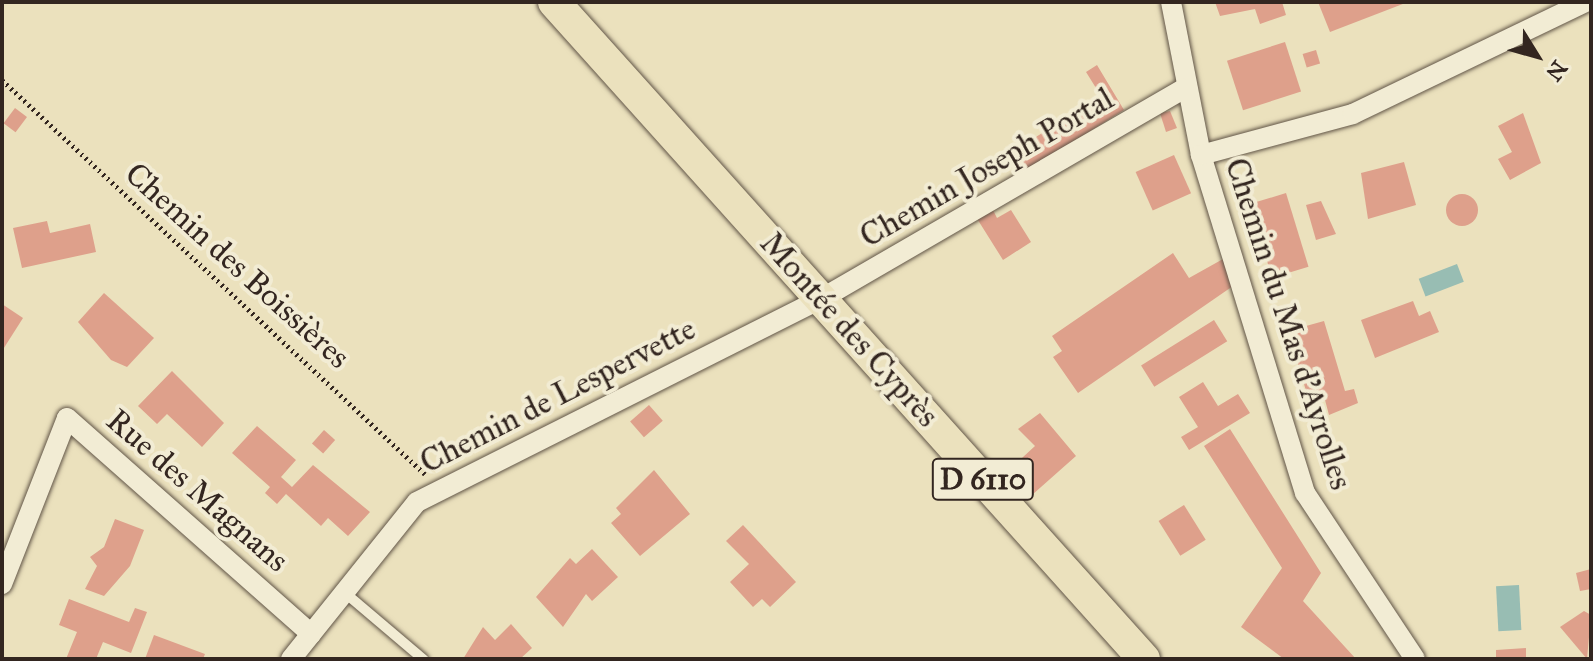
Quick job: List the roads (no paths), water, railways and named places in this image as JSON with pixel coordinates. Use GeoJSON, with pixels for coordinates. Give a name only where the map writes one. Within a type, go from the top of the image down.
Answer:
{"type":"FeatureCollection","features":[{"type":"Feature","properties":{"kind":"main road","name":"Montée des Cyprès"},"geometry":{"type":"LineString","coordinates":[[554,2],[1144,659]]}},
{"type":"Feature","properties":{"kind":"street"},"geometry":{"type":"LineString","coordinates":[[1171,2],[1183,89],[1201,155]]}},
{"type":"Feature","properties":{"kind":"street","name":"Chemin du Mas d'Ayrolles"},"geometry":{"type":"LineString","coordinates":[[1415,659],[1305,493],[1201,155],[1353,114],[1586,2]]}},
{"type":"Feature","properties":{"kind":"street","name":"Chemin Joseph Portal"},"geometry":{"type":"LineString","coordinates":[[821,299],[1183,89]]}},
{"type":"Feature","properties":{"kind":"street","name":"Chemin de Lespervette"},"geometry":{"type":"LineString","coordinates":[[291,659],[417,502],[821,299]]}},
{"type":"Feature","properties":{"kind":"street","name":"Rue des Magnans"},"geometry":{"type":"LineString","coordinates":[[2,584],[67,418],[311,634]]}},
{"type":"Feature","properties":{"kind":"lane"},"geometry":{"type":"LineString","coordinates":[[344,592],[423,659]]}},
{"type":"Feature","properties":{"kind":"water"},"geometry":{"type":"Polygon","coordinates":[[[1457,264],[1464,282],[1426,296],[1419,279],[1457,264]]]}},
{"type":"Feature","properties":{"kind":"water"},"geometry":{"type":"Polygon","coordinates":[[[1519,585],[1521,630],[1498,631],[1496,586],[1519,585]]]}}]}
